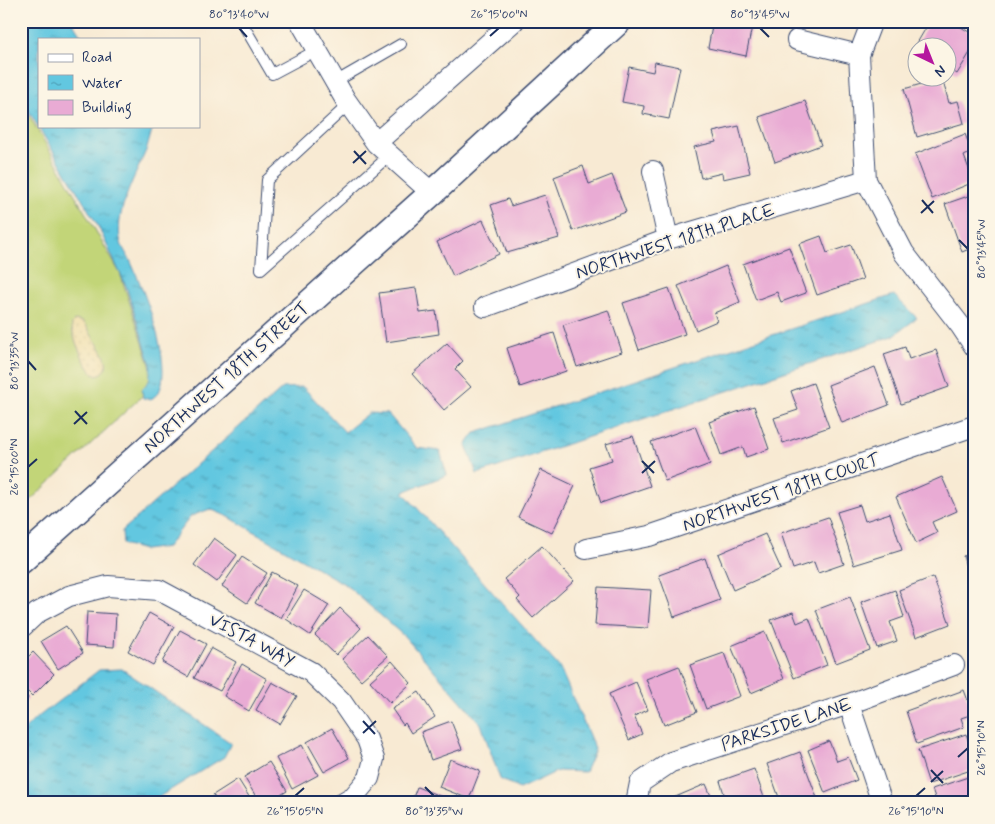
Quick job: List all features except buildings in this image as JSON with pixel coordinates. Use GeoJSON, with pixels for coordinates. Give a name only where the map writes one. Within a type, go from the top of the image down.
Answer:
{"type":"FeatureCollection","features":[{"type":"Feature","properties":{"kind":"street"},"geometry":{"type":"LineString","coordinates":[[300,21],[349,104],[383,149],[432,194]]}},
{"type":"Feature","properties":{"kind":"street"},"geometry":{"type":"LineString","coordinates":[[383,149],[514,21]]}},
{"type":"Feature","properties":{"kind":"street","name":"NORTHWEST 18TH STREET"},"geometry":{"type":"LineString","coordinates":[[21,561],[432,194],[620,21]]}},
{"type":"Feature","properties":{"kind":"street"},"geometry":{"type":"LineString","coordinates":[[872,21],[859,55],[866,180],[904,253],[974,346]]}},
{"type":"Feature","properties":{"kind":"street"},"geometry":{"type":"LineString","coordinates":[[797,40],[859,55]]}},
{"type":"Feature","properties":{"kind":"street"},"geometry":{"type":"LineString","coordinates":[[653,171],[668,239]]}},
{"type":"Feature","properties":{"kind":"street","name":"NORTHWEST 18TH PLACE"},"geometry":{"type":"LineString","coordinates":[[485,307],[668,239],[866,180]]}},
{"type":"Feature","properties":{"kind":"street","name":"NORTHWEST 18TH COURT"},"geometry":{"type":"LineString","coordinates":[[586,549],[649,536],[974,426]]}},
{"type":"Feature","properties":{"kind":"street","name":"VISTA WAY"},"geometry":{"type":"LineString","coordinates":[[21,628],[37,613],[69,596],[108,586],[159,590],[311,672],[341,701],[368,738],[374,759],[368,778],[354,796],[342,803]]}},
{"type":"Feature","properties":{"kind":"street","name":"PARKSIDE LANE"},"geometry":{"type":"LineString","coordinates":[[636,803],[640,783],[671,762],[849,704],[954,665]]}},
{"type":"Feature","properties":{"kind":"street"},"geometry":{"type":"LineString","coordinates":[[849,704],[882,803]]}},
{"type":"Feature","properties":{"kind":"lane"},"geometry":{"type":"LineString","coordinates":[[241,21],[272,74],[317,50]]}},
{"type":"Feature","properties":{"kind":"lane"},"geometry":{"type":"LineString","coordinates":[[335,82],[401,44]]}},
{"type":"Feature","properties":{"kind":"lane"},"geometry":{"type":"LineString","coordinates":[[349,104],[267,180],[261,269],[383,149]]}},
{"type":"Feature","properties":{"kind":"green space"},"geometry":{"type":"Polygon","coordinates":[[[21,101],[120,273],[156,383],[21,509],[21,101]]]}},
{"type":"Feature","properties":{"kind":"sand"},"geometry":{"type":"Polygon","coordinates":[[[75,320],[86,325],[105,358],[106,368],[97,376],[89,368],[76,344],[72,328],[72,323],[75,320]]]}},
{"type":"Feature","properties":{"kind":"water"},"geometry":{"type":"Polygon","coordinates":[[[21,21],[72,21],[82,38],[38,38],[38,126],[21,98],[21,21]]]}},
{"type":"Feature","properties":{"kind":"water"},"geometry":{"type":"Polygon","coordinates":[[[39,128],[152,128],[147,148],[123,205],[119,228],[121,244],[130,260],[149,307],[160,345],[163,379],[159,392],[151,400],[143,398],[142,389],[149,381],[151,365],[126,286],[98,226],[39,128]]]}},
{"type":"Feature","properties":{"kind":"water"},"geometry":{"type":"Polygon","coordinates":[[[894,295],[917,318],[893,336],[477,474],[466,445],[475,433],[894,295]]]}},
{"type":"Feature","properties":{"kind":"water"},"geometry":{"type":"Polygon","coordinates":[[[303,387],[345,432],[369,413],[388,414],[417,448],[440,451],[447,475],[403,492],[560,668],[595,749],[585,772],[558,771],[519,789],[500,779],[481,724],[405,637],[346,585],[229,517],[210,509],[191,516],[167,547],[144,550],[123,544],[122,531],[283,388],[303,387]]]}},
{"type":"Feature","properties":{"kind":"water"},"geometry":{"type":"Polygon","coordinates":[[[122,669],[231,743],[224,757],[149,803],[21,803],[21,733],[34,720],[99,670],[122,669]]]}}]}
